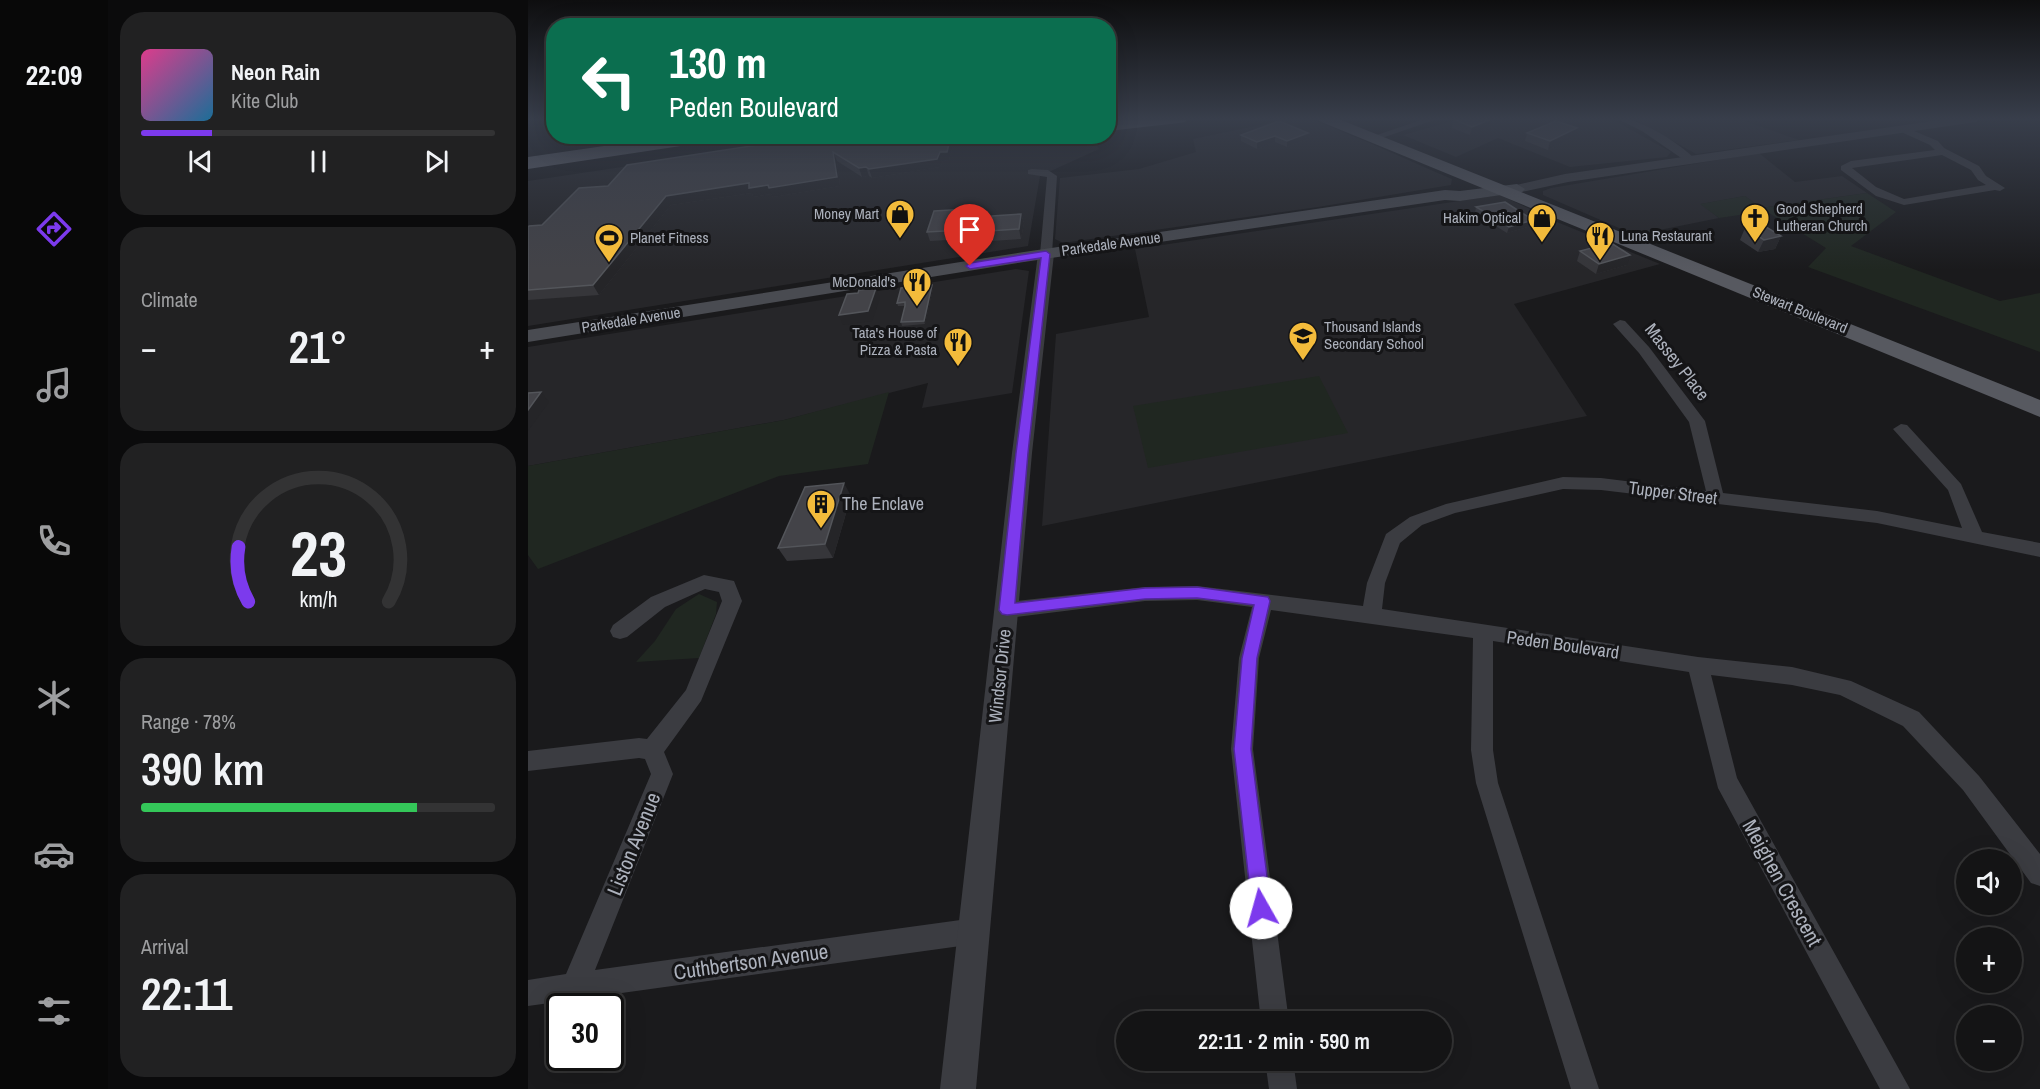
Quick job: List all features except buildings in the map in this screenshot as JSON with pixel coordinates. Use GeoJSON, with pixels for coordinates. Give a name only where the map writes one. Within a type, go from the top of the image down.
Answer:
{"type":"FeatureCollection","features":[{"type":"Feature","properties":{"kind":"main road","name":"Stewart Boulevard"},"geometry":{"type":"LineString","coordinates":[[1429,169],[1455,186],[1503,187]]}},
{"type":"Feature","properties":{"kind":"main road","name":"Stewart Boulevard"},"geometry":{"type":"LineString","coordinates":[[1459,169],[1503,187],[1544,208],[1559,212],[2040,409]]}},
{"type":"Feature","properties":{"kind":"main road","name":"Parkedale Avenue"},"geometry":{"type":"LineString","coordinates":[[528,336],[1455,186],[1461,196],[1503,187]]}},
{"type":"Feature","properties":{"kind":"street","name":"Parkedale Avenue"},"geometry":{"type":"LineString","coordinates":[[1503,187],[1559,182],[1565,178],[1629,169]]}},
{"type":"Feature","properties":{"kind":"street"},"geometry":{"type":"LineString","coordinates":[[1846,169],[1884,197],[1893,200],[1904,201],[2002,189],[1982,178],[1976,169]]}},
{"type":"Feature","properties":{"kind":"street","name":"Windsor Drive"},"geometry":{"type":"LineString","coordinates":[[958,1089],[1022,453],[1046,254],[1052,176],[1044,172],[1032,172]]}},
{"type":"Feature","properties":{"kind":"street","name":"Massey Place"},"geometry":{"type":"LineString","coordinates":[[1620,324],[1644,350],[1697,421],[1716,497]]}},
{"type":"Feature","properties":{"kind":"street"},"geometry":{"type":"LineString","coordinates":[[1901,429],[1955,488],[1974,535]]}},
{"type":"Feature","properties":{"kind":"street","name":"Tupper Street"},"geometry":{"type":"LineString","coordinates":[[1372,615],[1376,583],[1392,539],[1416,521],[1452,508],[1563,483],[1601,484],[1877,517],[2040,550]]}},
{"type":"Feature","properties":{"kind":"street"},"geometry":{"type":"LineString","coordinates":[[528,761],[639,748],[652,750],[694,695],[732,601],[727,586],[704,582],[658,602],[620,631]]}},
{"type":"Feature","properties":{"kind":"street","name":"Peden Boulevard"},"geometry":{"type":"LineString","coordinates":[[1007,610],[1145,594],[1197,593],[1372,615],[1698,665],[1792,676],[1844,687],[1911,719],[1971,783],[2040,874]]}},
{"type":"Feature","properties":{"kind":"street"},"geometry":{"type":"LineString","coordinates":[[1263,601],[1249,658],[1242,749],[1274,1011]]}},
{"type":"Feature","properties":{"kind":"street"},"geometry":{"type":"LineString","coordinates":[[1483,633],[1482,750],[1487,783],[1585,1089]]}},
{"type":"Feature","properties":{"kind":"street","name":"Meighen Crescent"},"geometry":{"type":"LineString","coordinates":[[1698,665],[1726,781],[1896,1089]]}},
{"type":"Feature","properties":{"kind":"street","name":"Liston Avenue"},"geometry":{"type":"LineString","coordinates":[[574,986],[662,774],[652,750]]}},
{"type":"Feature","properties":{"kind":"street","name":"Cuthbertson Avenue"},"geometry":{"type":"LineString","coordinates":[[528,993],[975,931]]}},
{"type":"Feature","properties":{"kind":"street"},"geometry":{"type":"LineString","coordinates":[[1281,1071],[1283,1089]]}},
{"type":"Feature","properties":{"kind":"shaded area"},"geometry":{"type":"Polygon","coordinates":[[[610,169],[1056,169],[1040,176],[1028,246],[528,326],[528,181],[610,169]]]}},
{"type":"Feature","properties":{"kind":"shaded area"},"geometry":{"type":"Polygon","coordinates":[[[1139,169],[1429,169],[1452,179],[1451,185],[1318,207],[1063,243],[1055,239],[1060,178],[1139,169]]]}},
{"type":"Feature","properties":{"kind":"shaded area"},"geometry":{"type":"Polygon","coordinates":[[[1665,169],[1779,169],[1795,182],[1842,176],[1867,193],[1761,208],[1745,196],[1701,204],[1719,218],[1635,235],[1543,195],[1543,191],[1665,169]]]}},
{"type":"Feature","properties":{"kind":"shaded area"},"geometry":{"type":"Polygon","coordinates":[[[1867,193],[1896,212],[1851,246],[2000,301],[2040,293],[2040,352],[1808,267],[1826,248],[1766,211],[1719,218],[1700,204],[1745,196],[1761,208],[1867,193]]]}},
{"type":"Feature","properties":{"kind":"shaded area","name":"Thousand Islands Secondary School"},"geometry":{"type":"Polygon","coordinates":[[[1500,195],[1557,222],[1660,264],[1514,304],[1587,416],[1042,526],[1056,334],[1149,317],[1135,249],[1500,195]]]}},
{"type":"Feature","properties":{"kind":"shaded area"},"geometry":{"type":"Polygon","coordinates":[[[1016,269],[1029,271],[1012,393],[922,408],[928,383],[784,420],[528,466],[528,347],[1016,269]]]}},
{"type":"Feature","properties":{"kind":"shaded area"},"geometry":{"type":"Polygon","coordinates":[[[1319,376],[1348,433],[1148,468],[1133,406],[1319,376]]]}},
{"type":"Feature","properties":{"kind":"shaded area"},"geometry":{"type":"Polygon","coordinates":[[[889,392],[868,464],[779,476],[538,569],[528,555],[528,466],[784,420],[889,392]]]}},
{"type":"Feature","properties":{"kind":"shaded area"},"geometry":{"type":"Polygon","coordinates":[[[699,594],[717,602],[716,614],[699,658],[636,662],[655,641],[676,609],[699,594]]]}},
{"type":"Feature","properties":{"kind":"place","name":"Money Mart"},"geometry":{"type":"Point","coordinates":[900,240]}},
{"type":"Feature","properties":{"kind":"place","name":"Hakim Optical"},"geometry":{"type":"Point","coordinates":[1542,244]}},
{"type":"Feature","properties":{"kind":"place","name":"Good Shepherd Lutheran Church"},"geometry":{"type":"Point","coordinates":[1755,244]}},
{"type":"Feature","properties":{"kind":"place","name":"Luna Restaurant"},"geometry":{"type":"Point","coordinates":[1600,262]}},
{"type":"Feature","properties":{"kind":"place","name":"Planet Fitness"},"geometry":{"type":"Point","coordinates":[609,264]}},
{"type":"Feature","properties":{"kind":"place","name":"McDonald's"},"geometry":{"type":"Point","coordinates":[917,308]}},
{"type":"Feature","properties":{"kind":"place","name":"Thousand Islands Secondary School"},"geometry":{"type":"Point","coordinates":[1303,362]}},
{"type":"Feature","properties":{"kind":"place","name":"Tata's House of Pizza & Pasta"},"geometry":{"type":"Point","coordinates":[958,368]}},
{"type":"Feature","properties":{"kind":"place","name":"The Enclave"},"geometry":{"type":"Point","coordinates":[821,530]}},
{"type":"Feature","properties":{"kind":"route"},"geometry":{"type":"LineString","coordinates":[[970,266],[1046,254],[1022,453],[1007,610],[1145,594],[1197,593],[1263,601],[1249,658],[1242,749],[1261,908]]}}]}
